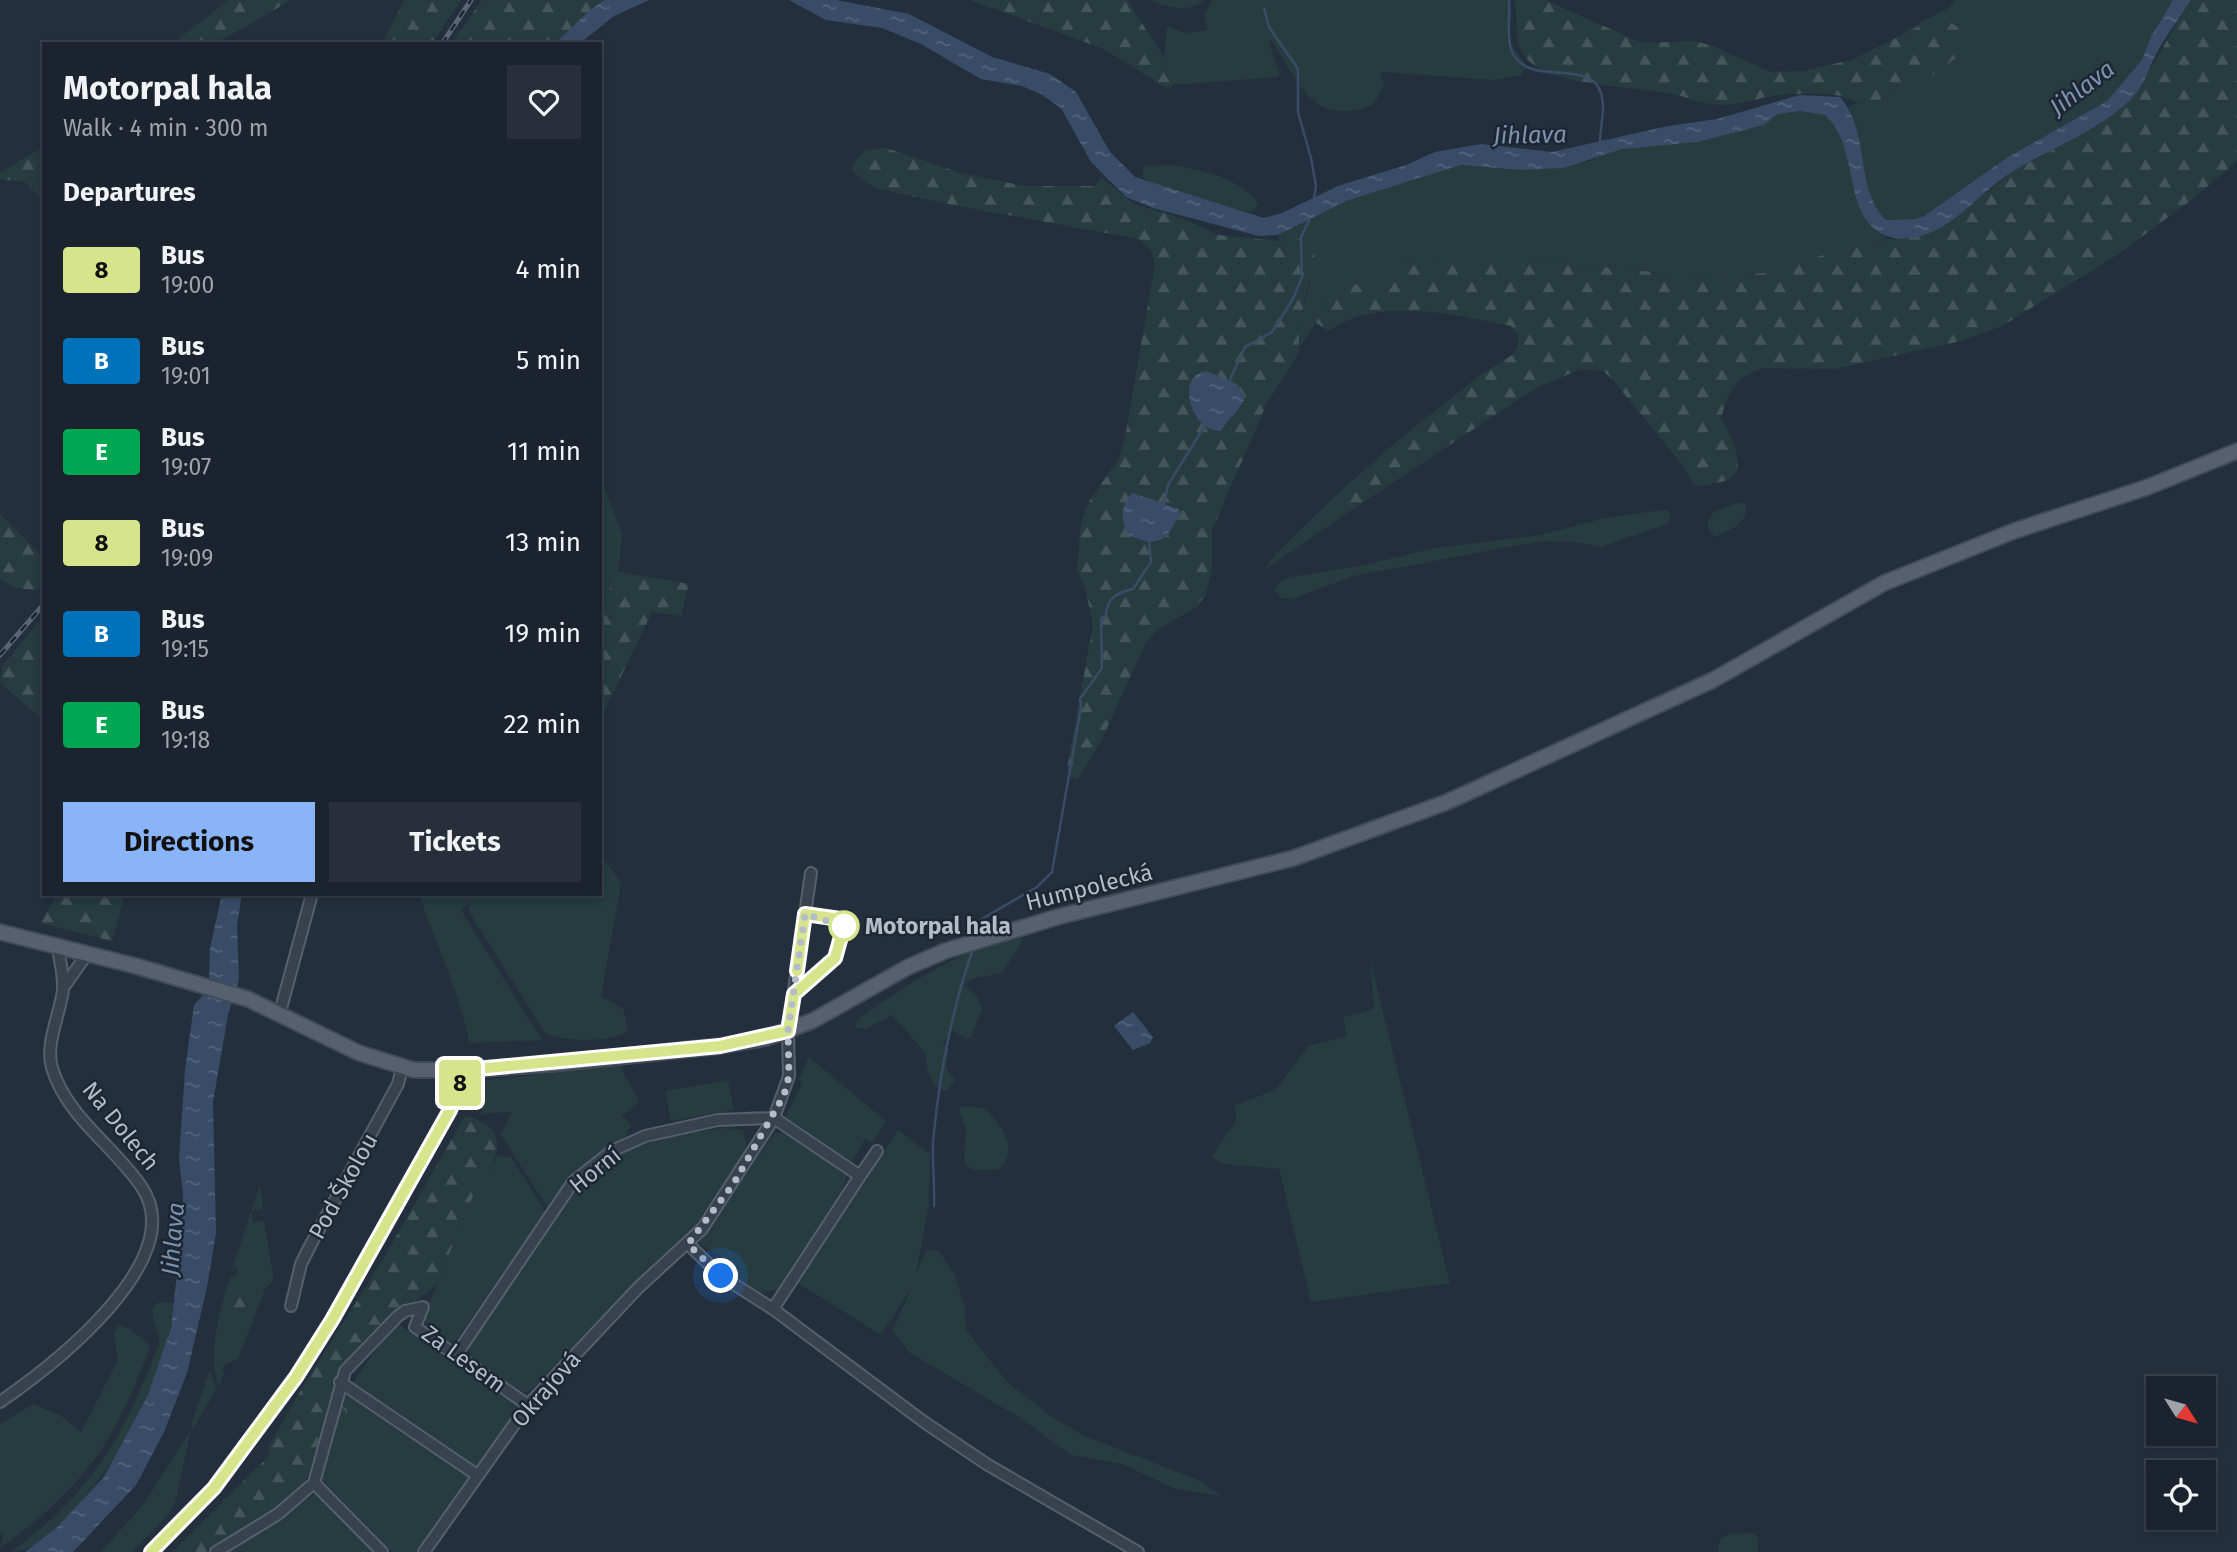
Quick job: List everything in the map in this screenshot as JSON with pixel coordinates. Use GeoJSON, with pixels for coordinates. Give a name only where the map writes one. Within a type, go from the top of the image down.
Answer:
{"type":"FeatureCollection","features":[{"type":"Feature","properties":{"kind":"main road","name":"Humpolecká"},"geometry":{"type":"LineString","coordinates":[[279,1012],[359,1054],[402,1068],[466,1070],[720,1046],[788,1031],[908,967],[973,941],[1294,858],[1447,802],[1713,680],[1884,583],[2014,531],[2148,487],[2237,451]]}},
{"type":"Feature","properties":{"kind":"main road"},"geometry":{"type":"LineString","coordinates":[[0,932],[183,980],[248,999],[279,1012]]}},
{"type":"Feature","properties":{"kind":"street"},"geometry":{"type":"LineString","coordinates":[[788,1031],[811,873]]}},
{"type":"Feature","properties":{"kind":"street"},"geometry":{"type":"LineString","coordinates":[[279,1012],[311,896]]}},
{"type":"Feature","properties":{"kind":"street","name":"Na Dolech"},"geometry":{"type":"LineString","coordinates":[[0,1402],[60,1354],[108,1309],[142,1259],[153,1224],[151,1209],[141,1186],[94,1134],[58,1085],[51,1065],[63,988],[58,948]]}},
{"type":"Feature","properties":{"kind":"street","name":"Na Dolech"},"geometry":{"type":"LineString","coordinates":[[63,988],[87,954]]}},
{"type":"Feature","properties":{"kind":"street","name":"Okrajová"},"geometry":{"type":"LineString","coordinates":[[424,1552],[528,1405],[638,1288],[688,1244],[734,1183],[774,1118],[789,1076],[788,1031]]}},
{"type":"Feature","properties":{"kind":"street","name":"Pod Školou"},"geometry":{"type":"LineString","coordinates":[[291,1306],[301,1264],[398,1084],[402,1068]]}},
{"type":"Feature","properties":{"kind":"street"},"geometry":{"type":"LineString","coordinates":[[151,1552],[221,1479],[303,1367],[450,1110],[466,1070]]}},
{"type":"Feature","properties":{"kind":"street","name":"Horní"},"geometry":{"type":"LineString","coordinates":[[456,1355],[573,1182],[612,1151],[645,1136],[694,1125],[747,1118],[774,1118]]}},
{"type":"Feature","properties":{"kind":"street"},"geometry":{"type":"LineString","coordinates":[[774,1118],[860,1176]]}},
{"type":"Feature","properties":{"kind":"street"},"geometry":{"type":"LineString","coordinates":[[773,1310],[877,1151]]}},
{"type":"Feature","properties":{"kind":"street"},"geometry":{"type":"LineString","coordinates":[[688,1244],[721,1276],[773,1310],[978,1458],[1138,1552]]}},
{"type":"Feature","properties":{"kind":"street","name":"Za Lesem"},"geometry":{"type":"LineString","coordinates":[[340,1382],[360,1352],[378,1334],[405,1311],[423,1307],[415,1327],[528,1405]]}},
{"type":"Feature","properties":{"kind":"street"},"geometry":{"type":"LineString","coordinates":[[218,1552],[278,1514],[317,1485],[340,1382],[477,1475]]}},
{"type":"Feature","properties":{"kind":"street"},"geometry":{"type":"LineString","coordinates":[[317,1485],[382,1552]]}},
{"type":"Feature","properties":{"kind":"green space"},"geometry":{"type":"Polygon","coordinates":[[[229,0],[291,0],[218,42],[175,42],[229,0]]]}},
{"type":"Feature","properties":{"kind":"green space"},"geometry":{"type":"Polygon","coordinates":[[[404,0],[461,0],[433,42],[383,42],[404,0]]]}},
{"type":"Feature","properties":{"kind":"green space"},"geometry":{"type":"Polygon","coordinates":[[[482,0],[605,0],[584,15],[556,42],[452,42],[482,0]]]}},
{"type":"Feature","properties":{"kind":"green space"},"geometry":{"type":"Polygon","coordinates":[[[970,0],[1127,0],[1164,57],[1163,71],[1173,86],[1166,88],[1104,49],[970,0]]]}},
{"type":"Feature","properties":{"kind":"green space"},"geometry":{"type":"Polygon","coordinates":[[[1149,0],[1205,0],[1185,8],[1149,0]]]}},
{"type":"Feature","properties":{"kind":"green space"},"geometry":{"type":"Polygon","coordinates":[[[1213,0],[1507,0],[1512,15],[1507,39],[1527,66],[1521,75],[1495,80],[1380,72],[1384,86],[1373,105],[1353,111],[1337,111],[1323,107],[1311,99],[1273,42],[1268,40],[1280,75],[1277,77],[1172,85],[1163,71],[1167,26],[1185,33],[1208,30],[1205,15],[1213,0]]]}},
{"type":"Feature","properties":{"kind":"green space"},"geometry":{"type":"Polygon","coordinates":[[[1514,0],[1545,0],[1642,43],[1695,41],[1713,46],[1770,72],[1802,71],[1852,60],[1927,22],[1944,19],[1961,29],[1969,38],[1965,48],[1943,68],[1914,85],[1875,101],[1861,102],[1830,94],[1787,94],[1719,105],[1656,91],[1576,81],[1541,69],[1528,60],[1519,46],[1514,0]]]}},
{"type":"Feature","properties":{"kind":"green space"},"geometry":{"type":"Polygon","coordinates":[[[1956,0],[2173,0],[2142,60],[2107,101],[2008,157],[1924,216],[1886,220],[1871,202],[1856,124],[1848,107],[1894,94],[1950,63],[1908,31],[1899,34],[1945,10],[1956,0]]]}},
{"type":"Feature","properties":{"kind":"green space"},"geometry":{"type":"Polygon","coordinates":[[[2191,0],[2237,0],[2237,161],[2194,198],[2117,255],[2002,326],[1961,341],[1835,369],[1763,368],[1745,376],[1727,399],[1721,418],[1734,445],[1738,464],[1731,478],[1721,482],[1694,484],[1680,462],[1612,379],[1603,371],[1581,369],[1536,388],[1347,513],[1340,512],[1333,498],[1396,442],[1478,377],[1512,355],[1518,347],[1518,336],[1511,326],[1418,311],[1370,313],[1348,320],[1329,331],[1316,323],[1327,294],[1333,286],[1352,283],[1376,293],[1383,277],[1397,263],[1440,258],[1514,258],[1691,276],[1764,273],[1863,243],[1923,235],[1956,217],[2012,172],[2099,125],[2134,96],[2191,0]]]}},
{"type":"Feature","properties":{"kind":"green space"},"geometry":{"type":"Polygon","coordinates":[[[1800,111],[1820,113],[1832,123],[1846,151],[1877,231],[1887,238],[1764,273],[1691,276],[1514,258],[1440,258],[1397,263],[1383,277],[1376,294],[1352,283],[1327,294],[1316,323],[1298,349],[1300,321],[1310,282],[1300,239],[1279,241],[1278,235],[1349,200],[1461,165],[1521,170],[1590,161],[1609,152],[1638,146],[1698,142],[1764,125],[1778,114],[1800,111]]]}},
{"type":"Feature","properties":{"kind":"green space"},"geometry":{"type":"Polygon","coordinates":[[[42,147],[42,198],[25,182],[0,179],[0,173],[42,147]]]}},
{"type":"Feature","properties":{"kind":"green space"},"geometry":{"type":"Polygon","coordinates":[[[886,148],[961,173],[1024,186],[1095,186],[1101,177],[1134,204],[1184,219],[1218,235],[1279,241],[1300,239],[1315,255],[1300,321],[1298,355],[1267,403],[1212,530],[1212,570],[1205,596],[1196,607],[1157,630],[1146,642],[1102,739],[1078,779],[1070,778],[1067,768],[1093,625],[1085,587],[1077,571],[1081,522],[1090,500],[1118,460],[1125,437],[1155,264],[1150,249],[1139,239],[875,188],[852,171],[853,164],[866,150],[886,148]],[[1207,371],[1193,376],[1223,427],[1230,415],[1242,406],[1207,371]],[[1164,503],[1124,504],[1125,528],[1154,543],[1160,541],[1171,530],[1179,509],[1164,503]]]}},
{"type":"Feature","properties":{"kind":"green space"},"geometry":{"type":"Polygon","coordinates":[[[1173,165],[1219,176],[1240,187],[1259,203],[1251,213],[1153,184],[1142,177],[1144,166],[1173,165]]]}},
{"type":"Feature","properties":{"kind":"green space"},"geometry":{"type":"Polygon","coordinates":[[[602,480],[622,535],[618,572],[602,604],[602,480]]]}},
{"type":"Feature","properties":{"kind":"green space"},"geometry":{"type":"Polygon","coordinates":[[[1333,498],[1340,511],[1347,513],[1263,571],[1276,554],[1333,498]]]}},
{"type":"Feature","properties":{"kind":"green space"},"geometry":{"type":"Polygon","coordinates":[[[1740,502],[1746,505],[1745,517],[1737,526],[1716,537],[1710,532],[1707,523],[1713,512],[1740,502]]]}},
{"type":"Feature","properties":{"kind":"green space"},"geometry":{"type":"Polygon","coordinates":[[[1668,509],[1671,519],[1667,524],[1601,547],[1572,541],[1536,542],[1354,576],[1291,599],[1281,598],[1274,590],[1282,580],[1290,577],[1365,565],[1430,549],[1539,535],[1606,518],[1668,509]]]}},
{"type":"Feature","properties":{"kind":"green space"},"geometry":{"type":"Polygon","coordinates":[[[0,514],[42,556],[42,584],[37,590],[16,588],[0,579],[0,514]]]}},
{"type":"Feature","properties":{"kind":"green space"},"geometry":{"type":"Polygon","coordinates":[[[618,572],[689,584],[681,616],[652,612],[602,716],[602,604],[618,572]]]}},
{"type":"Feature","properties":{"kind":"green space"},"geometry":{"type":"Polygon","coordinates":[[[42,618],[42,719],[0,683],[2,666],[42,618]]]}},
{"type":"Feature","properties":{"kind":"green space"},"geometry":{"type":"Polygon","coordinates":[[[602,854],[621,884],[601,997],[623,1008],[628,1031],[610,1038],[587,1040],[545,1033],[471,915],[469,907],[472,901],[461,910],[542,1040],[469,1043],[453,986],[420,896],[602,896],[602,854]]]}},
{"type":"Feature","properties":{"kind":"green space"},"geometry":{"type":"Polygon","coordinates":[[[56,896],[124,896],[112,941],[41,923],[56,896]]]}},
{"type":"Feature","properties":{"kind":"green space"},"geometry":{"type":"Polygon","coordinates":[[[1024,939],[1002,973],[971,979],[964,985],[977,997],[982,1009],[971,1038],[966,1039],[952,1029],[943,1044],[949,1049],[946,1068],[955,1080],[947,1091],[933,1082],[928,1072],[926,1054],[892,1015],[864,1029],[855,1028],[857,1020],[937,968],[982,947],[1024,939]]]}},
{"type":"Feature","properties":{"kind":"green space"},"geometry":{"type":"Polygon","coordinates":[[[1370,959],[1450,1283],[1311,1302],[1279,1169],[1224,1164],[1211,1157],[1236,1121],[1235,1105],[1275,1090],[1308,1046],[1347,1036],[1343,1017],[1374,1009],[1370,959]]]}},
{"type":"Feature","properties":{"kind":"green space"},"geometry":{"type":"Polygon","coordinates":[[[809,1057],[886,1121],[872,1143],[865,1139],[852,1162],[785,1117],[803,1082],[799,1079],[809,1057]]]}},
{"type":"Feature","properties":{"kind":"green space"},"geometry":{"type":"Polygon","coordinates":[[[620,1066],[639,1102],[622,1116],[632,1126],[626,1131],[628,1135],[577,1170],[547,1207],[501,1135],[511,1112],[482,1114],[478,1081],[620,1066]]]}},
{"type":"Feature","properties":{"kind":"green space"},"geometry":{"type":"Polygon","coordinates":[[[728,1080],[734,1110],[671,1121],[665,1091],[728,1080]]]}},
{"type":"Feature","properties":{"kind":"green space"},"geometry":{"type":"Polygon","coordinates":[[[972,1106],[986,1109],[1003,1131],[1008,1155],[998,1170],[971,1170],[964,1161],[966,1131],[959,1108],[972,1106]]]}},
{"type":"Feature","properties":{"kind":"green space"},"geometry":{"type":"Polygon","coordinates":[[[465,1116],[479,1120],[494,1133],[497,1151],[490,1171],[485,1182],[480,1179],[437,1284],[377,1333],[343,1370],[333,1391],[309,1474],[297,1496],[212,1552],[172,1552],[269,1456],[269,1446],[293,1403],[385,1256],[465,1116]]]}},
{"type":"Feature","properties":{"kind":"green space"},"geometry":{"type":"Polygon","coordinates":[[[727,1128],[743,1130],[747,1148],[693,1228],[531,1390],[524,1393],[471,1358],[468,1346],[539,1238],[582,1184],[627,1150],[663,1138],[727,1128]]]}},
{"type":"Feature","properties":{"kind":"green space"},"geometry":{"type":"Polygon","coordinates":[[[898,1130],[930,1154],[929,1204],[916,1274],[927,1249],[939,1251],[955,1275],[965,1308],[966,1330],[1008,1383],[1052,1417],[1085,1436],[1203,1482],[1220,1496],[1176,1489],[1122,1464],[1071,1455],[1019,1417],[910,1353],[892,1331],[912,1287],[881,1335],[798,1283],[898,1130]]]}},
{"type":"Feature","properties":{"kind":"green space"},"geometry":{"type":"Polygon","coordinates":[[[775,1132],[785,1133],[847,1174],[841,1194],[780,1289],[761,1293],[719,1265],[723,1258],[699,1243],[775,1132]]]}},
{"type":"Feature","properties":{"kind":"green space"},"geometry":{"type":"Polygon","coordinates":[[[498,1156],[511,1157],[545,1211],[455,1342],[450,1343],[427,1328],[424,1317],[480,1178],[485,1181],[498,1156]]]}},
{"type":"Feature","properties":{"kind":"green space"},"geometry":{"type":"Polygon","coordinates":[[[260,1184],[263,1209],[252,1211],[253,1222],[264,1221],[274,1281],[266,1287],[238,1359],[225,1364],[222,1369],[225,1373],[218,1385],[214,1358],[219,1316],[230,1276],[235,1277],[238,1271],[236,1267],[231,1272],[260,1184]]]}},
{"type":"Feature","properties":{"kind":"green space"},"geometry":{"type":"Polygon","coordinates":[[[239,1286],[248,1290],[252,1299],[248,1308],[239,1312],[230,1308],[226,1299],[230,1290],[239,1286]]]}},
{"type":"Feature","properties":{"kind":"green space"},"geometry":{"type":"Polygon","coordinates":[[[160,1302],[174,1303],[161,1363],[137,1420],[121,1447],[85,1498],[64,1520],[33,1546],[11,1552],[64,1507],[85,1484],[118,1435],[159,1344],[153,1310],[154,1305],[160,1302]]]}},
{"type":"Feature","properties":{"kind":"green space"},"geometry":{"type":"Polygon","coordinates":[[[395,1322],[519,1407],[476,1467],[353,1383],[395,1322]]]}},
{"type":"Feature","properties":{"kind":"green space"},"geometry":{"type":"Polygon","coordinates":[[[118,1325],[130,1329],[150,1345],[111,1435],[63,1496],[0,1548],[4,1534],[0,1532],[0,1424],[33,1404],[60,1415],[81,1432],[118,1360],[114,1334],[118,1325]]]}},
{"type":"Feature","properties":{"kind":"green space"},"geometry":{"type":"Polygon","coordinates":[[[210,1370],[216,1390],[193,1429],[191,1425],[210,1370]]]}},
{"type":"Feature","properties":{"kind":"green space"},"geometry":{"type":"Polygon","coordinates":[[[341,1391],[470,1477],[417,1552],[392,1552],[318,1476],[341,1391]]]}},
{"type":"Feature","properties":{"kind":"green space"},"geometry":{"type":"Polygon","coordinates":[[[344,1400],[359,1410],[348,1427],[335,1421],[344,1400]]]}},
{"type":"Feature","properties":{"kind":"green space"},"geometry":{"type":"Polygon","coordinates":[[[191,1430],[175,1503],[169,1514],[132,1552],[101,1552],[143,1505],[191,1430]]]}},
{"type":"Feature","properties":{"kind":"green space"},"geometry":{"type":"Polygon","coordinates":[[[317,1492],[375,1552],[230,1552],[226,1548],[281,1518],[317,1492]]]}},
{"type":"Feature","properties":{"kind":"green space"},"geometry":{"type":"Polygon","coordinates":[[[1752,1533],[1758,1537],[1758,1552],[1718,1552],[1720,1540],[1729,1534],[1752,1533]]]}},
{"type":"Feature","properties":{"kind":"water"},"geometry":{"type":"Polygon","coordinates":[[[605,0],[649,0],[614,16],[582,42],[556,42],[584,15],[605,0]]]}},
{"type":"Feature","properties":{"kind":"water"},"geometry":{"type":"Polygon","coordinates":[[[789,0],[836,0],[909,14],[992,57],[1050,74],[1076,92],[1110,152],[1135,177],[1264,218],[1282,213],[1338,186],[1406,165],[1435,152],[1481,144],[1552,152],[1668,126],[1717,119],[1800,95],[1840,97],[1856,127],[1870,192],[1876,207],[1886,220],[1924,216],[2008,157],[2107,101],[2142,60],[2151,37],[2173,0],[2191,0],[2160,47],[2138,91],[2120,109],[2091,129],[2012,172],[1946,224],[1921,236],[1904,238],[1881,233],[1866,219],[1859,206],[1847,158],[1835,128],[1825,115],[1800,111],[1778,114],[1764,125],[1698,142],[1622,149],[1563,168],[1521,170],[1461,165],[1349,200],[1278,235],[1259,236],[1153,208],[1126,197],[1091,162],[1061,108],[1041,94],[1022,86],[981,79],[921,44],[882,28],[826,20],[789,0]]]}},
{"type":"Feature","properties":{"kind":"water"},"geometry":{"type":"Polygon","coordinates":[[[1207,371],[1237,384],[1245,396],[1221,431],[1210,429],[1202,423],[1190,402],[1191,382],[1197,374],[1207,371]]]}},
{"type":"Feature","properties":{"kind":"water"},"geometry":{"type":"Polygon","coordinates":[[[1133,493],[1179,509],[1180,513],[1171,530],[1160,540],[1147,541],[1129,535],[1123,513],[1126,502],[1133,493]]]}},
{"type":"Feature","properties":{"kind":"water"},"geometry":{"type":"Polygon","coordinates":[[[222,896],[242,896],[237,925],[239,979],[228,1015],[213,1102],[216,1233],[207,1287],[187,1373],[164,1432],[136,1485],[73,1552],[25,1552],[56,1528],[104,1477],[148,1395],[171,1328],[182,1228],[183,1194],[179,1159],[185,1070],[194,1005],[205,993],[209,981],[210,948],[222,896]]]}},
{"type":"Feature","properties":{"kind":"water"},"geometry":{"type":"Polygon","coordinates":[[[1133,1012],[1153,1037],[1150,1043],[1133,1050],[1114,1026],[1133,1012]]]}},
{"type":"Feature","properties":{"kind":"waterway"},"geometry":{"type":"LineString","coordinates":[[1509,0],[1511,48],[1522,64],[1546,72],[1585,76],[1595,82],[1603,105],[1600,142]]}},
{"type":"Feature","properties":{"kind":"waterway"},"geometry":{"type":"LineString","coordinates":[[1264,8],[1269,27],[1298,69],[1298,112],[1311,158],[1316,186],[1314,198]]}},
{"type":"Feature","properties":{"kind":"waterway"},"geometry":{"type":"LineString","coordinates":[[1229,382],[1245,347],[1272,332],[1293,299],[1302,277],[1301,237],[1309,220]]}},
{"type":"Feature","properties":{"kind":"waterway"},"geometry":{"type":"LineString","coordinates":[[1164,504],[1168,485],[1206,424]]}},
{"type":"Feature","properties":{"kind":"waterway"},"geometry":{"type":"LineString","coordinates":[[973,935],[973,925],[1037,887],[1052,872],[1081,707],[1080,699],[1102,668],[1101,619],[1106,615],[1111,600],[1118,594],[1133,589],[1151,562],[1149,540]]}},
{"type":"Feature","properties":{"kind":"waterway"},"geometry":{"type":"LineString","coordinates":[[934,1206],[933,1142],[939,1093],[952,1020],[973,949]]}},
{"type":"Feature","properties":{"kind":"railway"},"geometry":{"type":"LineString","coordinates":[[443,42],[471,0]]}},
{"type":"Feature","properties":{"kind":"railway"},"geometry":{"type":"LineString","coordinates":[[0,655],[42,606]]}},
{"type":"Feature","properties":{"kind":"bus line","name":"8"},"geometry":{"type":"LineString","coordinates":[[151,1552],[214,1488],[243,1452],[323,1336],[450,1110],[466,1070],[720,1046],[788,1031],[794,994],[829,966],[839,950],[844,926],[840,919],[805,914],[797,971]]}},
{"type":"Feature","properties":{"kind":"place","name":"Motorpal hala"},"geometry":{"type":"Point","coordinates":[844,926]}},
{"type":"Feature","properties":{"kind":"route"},"geometry":{"type":"LineString","coordinates":[[721,1276],[688,1244],[702,1229],[734,1183],[774,1118],[784,1095],[789,1076],[788,1031],[805,914],[844,926]]}},
{"type":"Feature","properties":{"kind":"water label","name":"Jihlava"},"geometry":{"type":"Point","coordinates":[2082,88]}},
{"type":"Feature","properties":{"kind":"water label","name":"Jihlava"},"geometry":{"type":"Point","coordinates":[1530,135]}},
{"type":"Feature","properties":{"kind":"water label","name":"Jihlava"},"geometry":{"type":"Point","coordinates":[173,1239]}}]}
